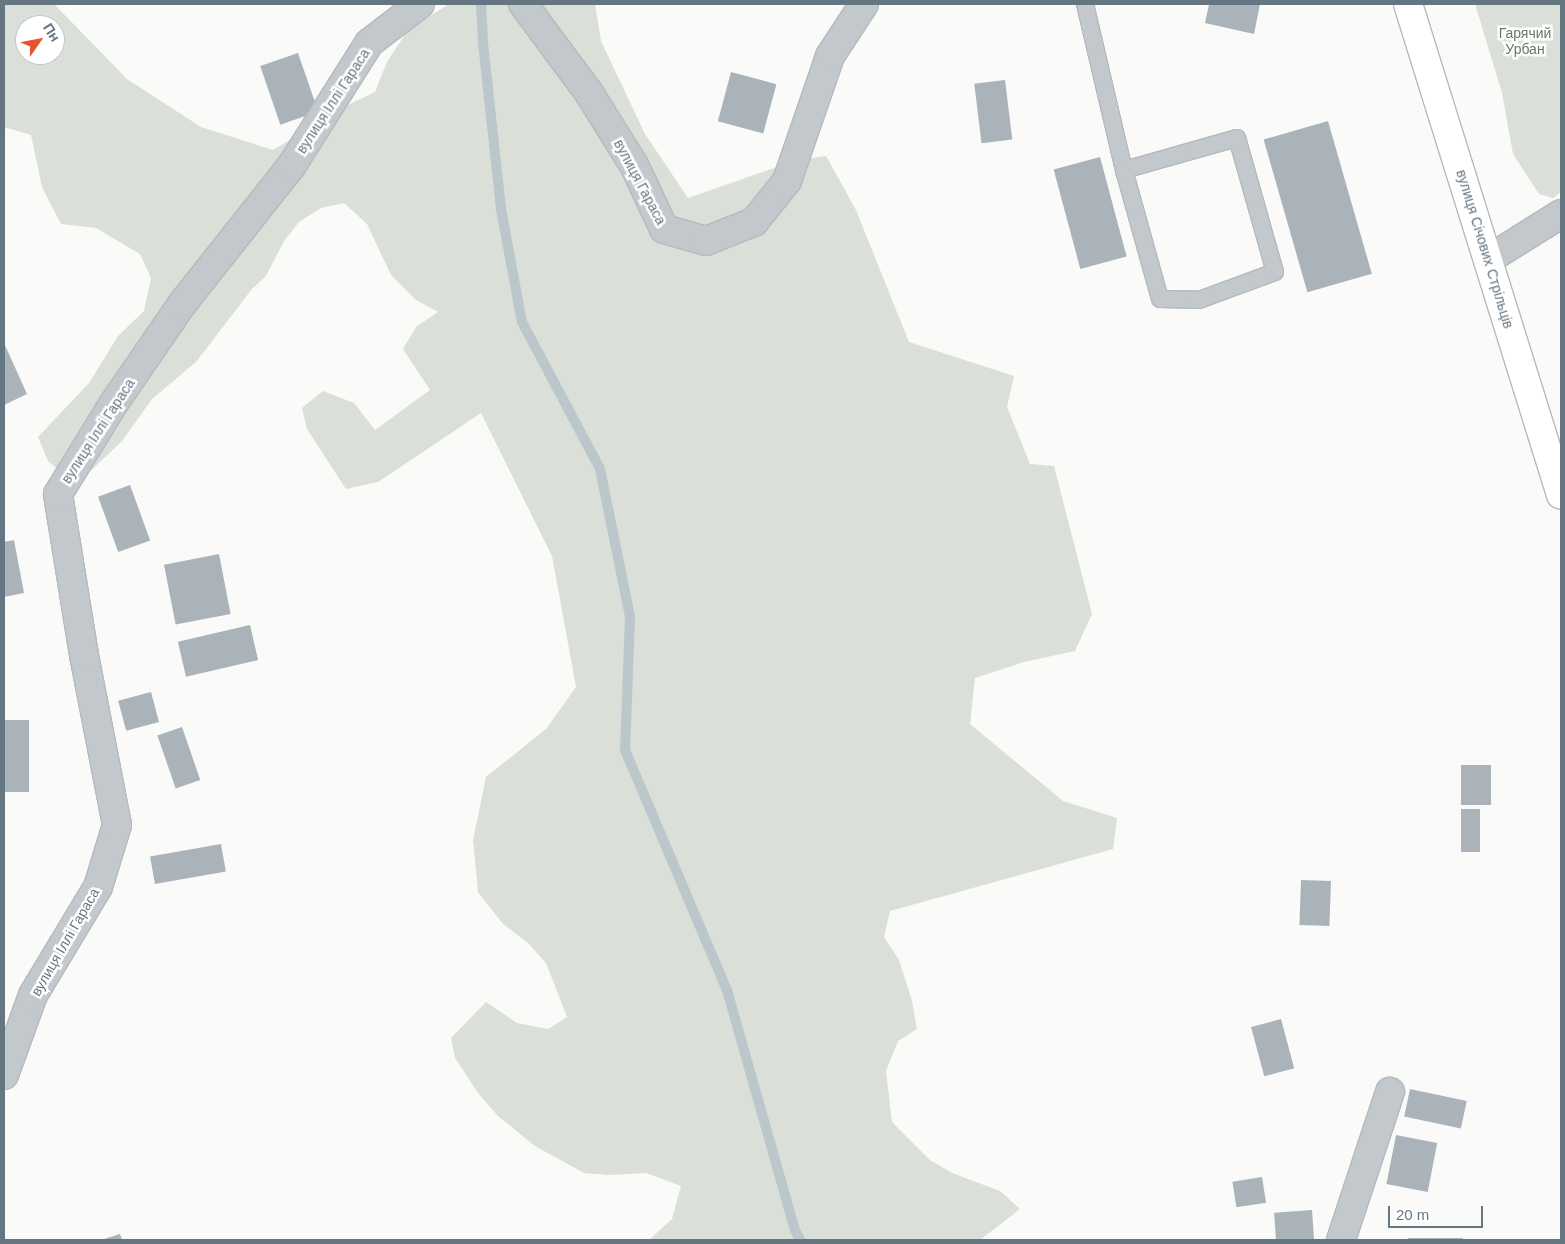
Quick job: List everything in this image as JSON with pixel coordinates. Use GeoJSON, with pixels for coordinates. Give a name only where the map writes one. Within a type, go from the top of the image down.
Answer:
{"type":"FeatureCollection","features":[{"type":"Feature","properties":{"kind":"main road","name":"вулиця Січових Стрільців"},"geometry":{"type":"LineString","coordinates":[[1408,4],[1561,495]]}},
{"type":"Feature","properties":{"kind":"street","name":"вулиця Іллі Гараса"},"geometry":{"type":"LineString","coordinates":[[4,1075],[33,994],[98,887],[117,825],[84,655],[58,494],[114,403],[182,304],[292,165],[369,43],[420,4]]}},
{"type":"Feature","properties":{"kind":"street","name":"вулиця Гараса"},"geometry":{"type":"LineString","coordinates":[[523,4],[589,93],[635,168],[664,229],[706,241],[754,222],[787,180],[830,56],[864,4]]}},
{"type":"Feature","properties":{"kind":"street"},"geometry":{"type":"LineString","coordinates":[[1489,259],[1561,214]]}},
{"type":"Feature","properties":{"kind":"street"},"geometry":{"type":"LineString","coordinates":[[1341,1240],[1390,1092]]}},
{"type":"Feature","properties":{"kind":"lane"},"geometry":{"type":"LineString","coordinates":[[1085,4],[1124,170],[1160,299],[1199,300],[1275,272],[1237,138],[1124,170]]}},
{"type":"Feature","properties":{"kind":"green space"},"geometry":{"type":"Polygon","coordinates":[[[4,4],[54,4],[65,15],[15,15],[15,65],[65,65],[65,15],[127,79],[201,127],[273,150],[348,105],[375,92],[387,62],[408,30],[449,4],[595,4],[601,41],[645,134],[688,198],[797,160],[826,156],[856,210],[909,342],[1014,376],[1007,407],[1030,464],[1054,466],[1092,614],[1075,651],[1024,662],[975,678],[970,724],[1063,801],[1117,818],[1113,849],[890,911],[884,937],[899,960],[912,1001],[917,1029],[898,1041],[886,1071],[892,1122],[930,1160],[952,1173],[1000,1191],[1020,1209],[980,1240],[649,1240],[672,1219],[681,1186],[646,1173],[608,1175],[584,1173],[535,1146],[498,1116],[478,1093],[455,1058],[451,1038],[486,1002],[517,1023],[548,1029],[567,1017],[546,963],[528,943],[503,924],[478,892],[473,840],[486,777],[546,729],[576,687],[552,556],[481,413],[378,482],[346,489],[307,429],[302,408],[323,391],[354,403],[375,430],[430,390],[403,349],[416,327],[438,312],[416,300],[391,275],[367,224],[344,203],[321,208],[299,222],[284,241],[266,276],[252,289],[196,362],[152,399],[122,441],[76,485],[48,461],[38,437],[89,383],[118,336],[144,311],[151,278],[140,254],[96,228],[61,224],[42,187],[31,135],[4,127],[4,4]]]}},
{"type":"Feature","properties":{"kind":"green space","name":"Гарячий Урбан"},"geometry":{"type":"Polygon","coordinates":[[[1475,4],[1561,4],[1561,192],[1553,198],[1539,194],[1513,154],[1502,93],[1475,4]]]}},
{"type":"Feature","properties":{"kind":"building"},"geometry":{"type":"Polygon","coordinates":[[[1209,4],[1260,4],[1254,34],[1205,23],[1209,4]]]}},
{"type":"Feature","properties":{"kind":"building"},"geometry":{"type":"Polygon","coordinates":[[[298,53],[318,112],[280,125],[260,66],[298,53]]]}},
{"type":"Feature","properties":{"kind":"building"},"geometry":{"type":"Polygon","coordinates":[[[731,72],[776,84],[763,133],[718,121],[731,72]]]}},
{"type":"Feature","properties":{"kind":"building"},"geometry":{"type":"Polygon","coordinates":[[[1005,80],[1012,140],[982,143],[974,84],[1005,80]]]}},
{"type":"Feature","properties":{"kind":"building"},"geometry":{"type":"Polygon","coordinates":[[[1328,121],[1372,274],[1307,292],[1264,139],[1328,121]]]}},
{"type":"Feature","properties":{"kind":"building"},"geometry":{"type":"Polygon","coordinates":[[[1100,157],[1127,256],[1080,269],[1054,169],[1100,157]]]}},
{"type":"Feature","properties":{"kind":"building"},"geometry":{"type":"Polygon","coordinates":[[[4,343],[27,394],[4,405],[4,343]]]}},
{"type":"Feature","properties":{"kind":"building"},"geometry":{"type":"Polygon","coordinates":[[[130,485],[150,540],[118,552],[98,497],[130,485]]]}},
{"type":"Feature","properties":{"kind":"building"},"geometry":{"type":"Polygon","coordinates":[[[14,540],[24,593],[4,597],[4,542],[14,540]]]}},
{"type":"Feature","properties":{"kind":"building"},"geometry":{"type":"Polygon","coordinates":[[[219,554],[231,614],[176,625],[164,565],[219,554]]]}},
{"type":"Feature","properties":{"kind":"building"},"geometry":{"type":"Polygon","coordinates":[[[250,625],[258,660],[186,677],[178,642],[250,625]]]}},
{"type":"Feature","properties":{"kind":"building"},"geometry":{"type":"Polygon","coordinates":[[[151,692],[159,722],[126,731],[118,701],[151,692]]]}},
{"type":"Feature","properties":{"kind":"building"},"geometry":{"type":"Polygon","coordinates":[[[4,720],[29,720],[29,792],[4,792],[4,720]]]}},
{"type":"Feature","properties":{"kind":"building"},"geometry":{"type":"Polygon","coordinates":[[[182,727],[200,780],[176,788],[157,735],[182,727]]]}},
{"type":"Feature","properties":{"kind":"building"},"geometry":{"type":"Polygon","coordinates":[[[1461,765],[1491,765],[1491,805],[1461,805],[1461,765]]]}},
{"type":"Feature","properties":{"kind":"building"},"geometry":{"type":"Polygon","coordinates":[[[1461,809],[1480,809],[1480,852],[1461,852],[1461,809]]]}},
{"type":"Feature","properties":{"kind":"building"},"geometry":{"type":"Polygon","coordinates":[[[221,844],[226,872],[155,884],[150,857],[221,844]]]}},
{"type":"Feature","properties":{"kind":"building"},"geometry":{"type":"Polygon","coordinates":[[[1301,880],[1331,881],[1329,926],[1299,925],[1301,880]]]}},
{"type":"Feature","properties":{"kind":"building"},"geometry":{"type":"Polygon","coordinates":[[[1281,1019],[1294,1068],[1264,1076],[1251,1027],[1281,1019]]]}},
{"type":"Feature","properties":{"kind":"building"},"geometry":{"type":"Polygon","coordinates":[[[1410,1089],[1467,1101],[1461,1128],[1404,1116],[1410,1089]]]}},
{"type":"Feature","properties":{"kind":"building"},"geometry":{"type":"Polygon","coordinates":[[[1396,1135],[1437,1143],[1428,1192],[1386,1184],[1396,1135]]]}},
{"type":"Feature","properties":{"kind":"building"},"geometry":{"type":"Polygon","coordinates":[[[1262,1177],[1266,1203],[1236,1207],[1232,1182],[1262,1177]]]}},
{"type":"Feature","properties":{"kind":"building"},"geometry":{"type":"Polygon","coordinates":[[[1312,1210],[1314,1240],[1276,1240],[1274,1213],[1312,1210]]]}},
{"type":"Feature","properties":{"kind":"building"},"geometry":{"type":"Polygon","coordinates":[[[120,1234],[122,1240],[101,1240],[120,1234]]]}},
{"type":"Feature","properties":{"kind":"building"},"geometry":{"type":"Polygon","coordinates":[[[1408,1238],[1463,1238],[1463,1240],[1408,1240],[1408,1238]]]}},
{"type":"Feature","properties":{"kind":"waterway"},"geometry":{"type":"LineString","coordinates":[[481,4],[483,43],[501,209],[522,322],[600,469],[630,616],[625,750],[727,990],[795,1230],[800,1240]]}}]}
